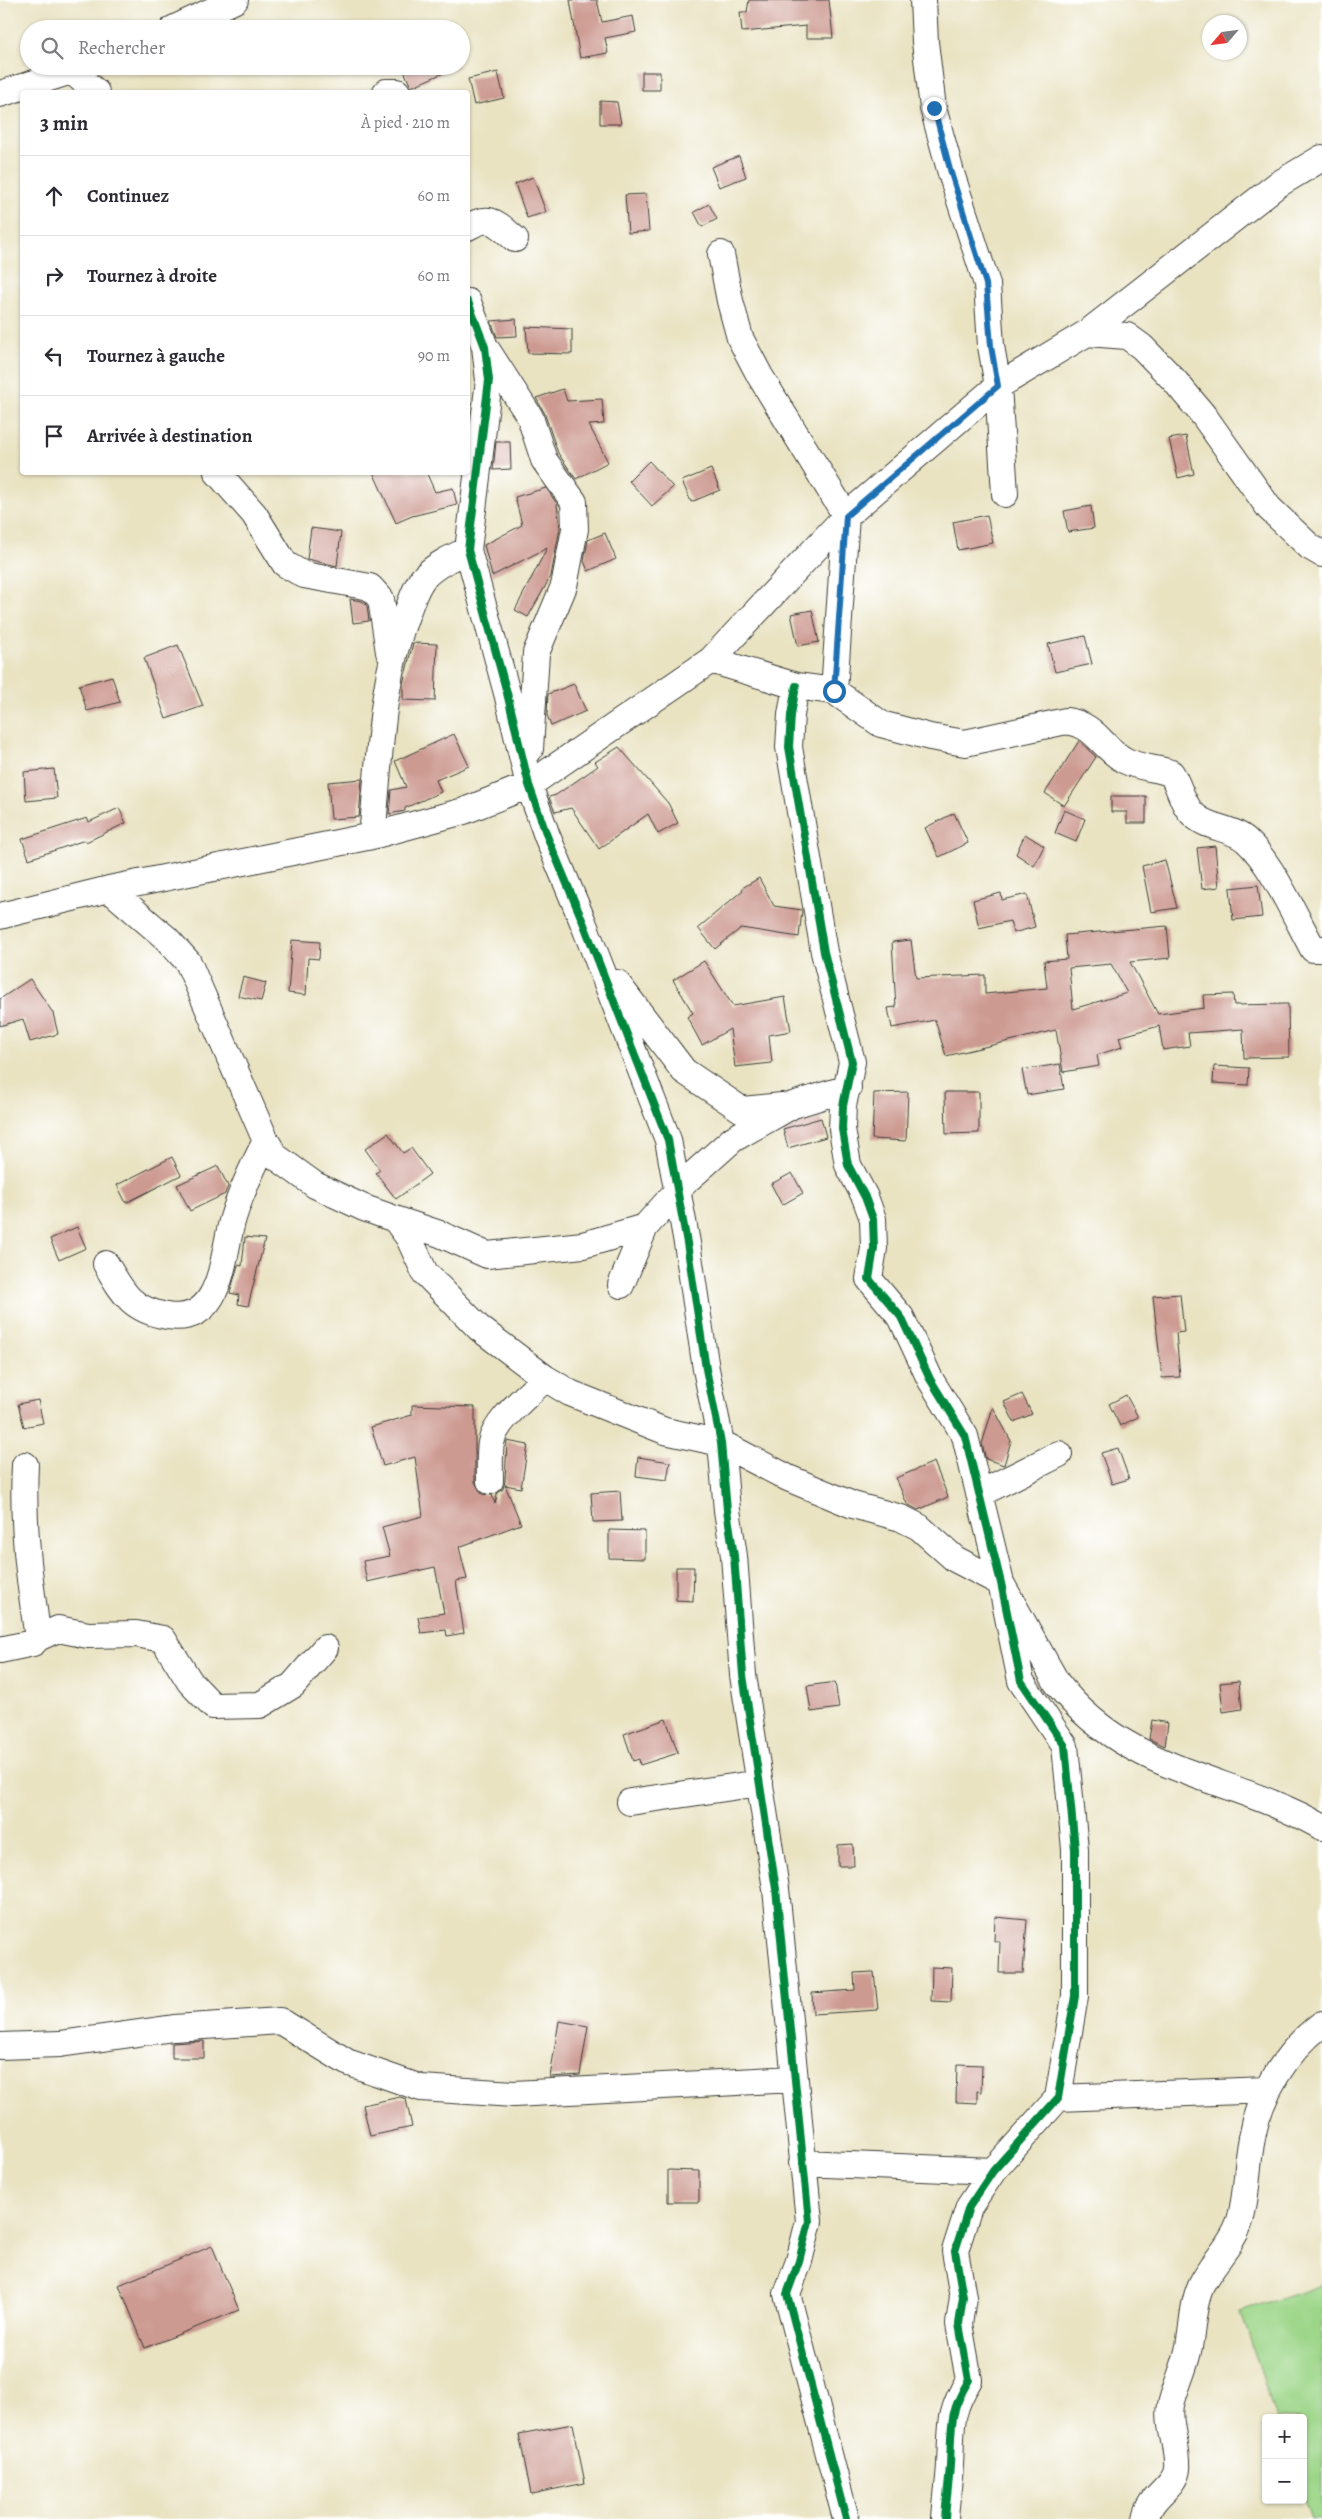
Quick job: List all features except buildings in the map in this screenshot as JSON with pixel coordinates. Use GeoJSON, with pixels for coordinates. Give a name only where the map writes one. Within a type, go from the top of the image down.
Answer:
{"type":"FeatureCollection","features":[{"type":"Feature","properties":{"kind":"street"},"geometry":{"type":"LineString","coordinates":[[192,20],[235,0]]}},
{"type":"Feature","properties":{"kind":"street"},"geometry":{"type":"LineString","coordinates":[[922,0],[925,42],[934,108],[951,173],[986,284],[991,346],[998,386],[1005,494]]}},
{"type":"Feature","properties":{"kind":"street"},"geometry":{"type":"LineString","coordinates":[[0,94],[61,75]]}},
{"type":"Feature","properties":{"kind":"street"},"geometry":{"type":"LineString","coordinates":[[84,75],[95,90]]}},
{"type":"Feature","properties":{"kind":"street"},"geometry":{"type":"LineString","coordinates":[[0,106],[20,107]]}},
{"type":"Feature","properties":{"kind":"street"},"geometry":{"type":"LineString","coordinates":[[0,916],[109,890],[372,836],[464,811],[529,785],[711,660],[846,516],[998,386],[1087,333],[1277,185],[1322,158]]}},
{"type":"Feature","properties":{"kind":"street"},"geometry":{"type":"LineString","coordinates":[[470,225],[487,219],[494,222],[515,239]]}},
{"type":"Feature","properties":{"kind":"street"},"geometry":{"type":"LineString","coordinates":[[721,254],[740,338],[760,376],[846,516],[834,691]]}},
{"type":"Feature","properties":{"kind":"street"},"geometry":{"type":"LineString","coordinates":[[470,307],[485,347],[489,380],[468,550],[507,693],[529,785],[547,836],[594,950],[668,1140],[706,1369],[721,1443],[727,1510],[734,1556],[743,1676],[776,1889],[809,2221],[799,2261],[787,2294],[846,2519]]}},
{"type":"Feature","properties":{"kind":"street"},"geometry":{"type":"LineString","coordinates":[[1112,313],[1127,336],[1142,347],[1174,380],[1226,446],[1269,508],[1310,547],[1322,554]]}},
{"type":"Feature","properties":{"kind":"street"},"geometry":{"type":"LineString","coordinates":[[1087,333],[1127,336]]}},
{"type":"Feature","properties":{"kind":"street"},"geometry":{"type":"LineString","coordinates":[[485,347],[506,376],[530,417],[544,460],[574,502],[575,529],[564,586],[536,653],[529,785]]}},
{"type":"Feature","properties":{"kind":"street"},"geometry":{"type":"LineString","coordinates":[[220,475],[254,514],[285,564],[304,575],[370,587],[381,599],[391,668]]}},
{"type":"Feature","properties":{"kind":"street"},"geometry":{"type":"LineString","coordinates":[[372,836],[391,668],[397,636],[412,599],[424,577],[442,563],[468,550]]}},
{"type":"Feature","properties":{"kind":"street"},"geometry":{"type":"LineString","coordinates":[[711,660],[796,686],[834,691],[882,724],[930,738],[965,742],[1066,721],[1079,722],[1088,727],[1118,756],[1128,762],[1171,773],[1178,782],[1187,807],[1193,815],[1201,821],[1235,833],[1246,840],[1282,892],[1313,949],[1322,949]]}},
{"type":"Feature","properties":{"kind":"street"},"geometry":{"type":"LineString","coordinates":[[796,686],[791,715],[789,747],[824,952],[852,1062],[843,1106],[842,1129],[848,1165],[865,1197],[873,1219],[874,1248],[869,1279],[901,1317],[930,1379],[964,1436],[1000,1583],[1021,1681],[1065,1746],[1076,1849],[1075,1996],[1058,2098],[993,2170],[968,2207],[955,2251],[963,2297],[959,2324],[969,2380],[958,2398],[950,2429],[950,2464],[945,2519]]}},
{"type":"Feature","properties":{"kind":"street"},"geometry":{"type":"LineString","coordinates":[[109,890],[166,938],[188,962],[266,1141],[275,1156],[315,1185],[364,1208],[440,1234],[487,1255],[583,1245],[645,1227]]}},
{"type":"Feature","properties":{"kind":"street"},"geometry":{"type":"LineString","coordinates":[[594,950],[636,1009],[684,1070],[742,1110],[793,1105],[848,1088]]}},
{"type":"Feature","properties":{"kind":"street"},"geometry":{"type":"LineString","coordinates":[[621,1285],[645,1227],[677,1190],[733,1139],[793,1105]]}},
{"type":"Feature","properties":{"kind":"street"},"geometry":{"type":"LineString","coordinates":[[106,1264],[133,1304],[152,1313],[170,1316],[187,1315],[206,1305],[216,1289],[224,1267],[233,1219],[266,1141]]}},
{"type":"Feature","properties":{"kind":"street"},"geometry":{"type":"LineString","coordinates":[[395,1218],[408,1238],[425,1272],[479,1328],[546,1378],[570,1393],[665,1432],[721,1443],[788,1478],[853,1505],[901,1518],[919,1527],[955,1559],[1000,1583],[1057,1683],[1068,1697],[1094,1722],[1120,1741],[1184,1772],[1301,1815],[1322,1827]]}},
{"type":"Feature","properties":{"kind":"street"},"geometry":{"type":"LineString","coordinates":[[490,1481],[492,1442],[496,1431],[546,1378]]}},
{"type":"Feature","properties":{"kind":"street"},"geometry":{"type":"LineString","coordinates":[[979,1494],[1059,1454]]}},
{"type":"Feature","properties":{"kind":"street"},"geometry":{"type":"LineString","coordinates":[[25,1465],[23,1507],[27,1562],[38,1638]]}},
{"type":"Feature","properties":{"kind":"street"},"geometry":{"type":"LineString","coordinates":[[0,1650],[33,1643],[38,1638],[58,1629],[88,1634],[136,1634],[163,1639],[190,1682],[213,1706],[260,1705],[293,1686],[325,1648]]}},
{"type":"Feature","properties":{"kind":"street"},"geometry":{"type":"LineString","coordinates":[[630,1802],[760,1783]]}},
{"type":"Feature","properties":{"kind":"street"},"geometry":{"type":"LineString","coordinates":[[0,2046],[60,2044],[174,2028],[280,2020],[347,2062],[420,2088],[514,2094],[794,2079]]}},
{"type":"Feature","properties":{"kind":"street"},"geometry":{"type":"LineString","coordinates":[[1146,2519],[1151,2504],[1173,2481],[1177,2470],[1170,2422],[1175,2388],[1188,2352],[1194,2311],[1201,2286],[1230,2244],[1239,2222],[1251,2138],[1267,2090],[1295,2050],[1322,2024]]}},
{"type":"Feature","properties":{"kind":"street"},"geometry":{"type":"LineString","coordinates":[[1058,2098],[1267,2090]]}},
{"type":"Feature","properties":{"kind":"street"},"geometry":{"type":"LineString","coordinates":[[802,2163],[993,2170]]}},
{"type":"Feature","properties":{"kind":"green space"},"geometry":{"type":"Polygon","coordinates":[[[1322,2285],[1322,2519],[1311,2519],[1306,2504],[1307,2414],[1275,2414],[1241,2312],[1322,2285]]]}},
{"type":"Feature","properties":{"kind":"cycle path"},"geometry":{"type":"LineString","coordinates":[[470,307],[485,347],[489,380],[468,550],[507,693],[529,785],[547,836],[583,922],[668,1140],[687,1243],[706,1369],[721,1443],[727,1510],[734,1556],[743,1675],[776,1889],[809,2221],[799,2261],[787,2294],[846,2519]]}},
{"type":"Feature","properties":{"kind":"cycle path"},"geometry":{"type":"LineString","coordinates":[[796,686],[791,715],[789,747],[824,952],[852,1062],[843,1106],[842,1129],[848,1165],[865,1197],[873,1219],[874,1248],[869,1279],[901,1317],[930,1379],[965,1436],[1001,1583],[1021,1681],[1065,1746],[1075,1849],[1075,1996],[1058,2098],[993,2171],[969,2207],[955,2251],[963,2297],[959,2324],[969,2380],[957,2402],[952,2421],[950,2472],[945,2519]]}},
{"type":"Feature","properties":{"kind":"route"},"geometry":{"type":"LineString","coordinates":[[834,691],[846,516],[998,386],[991,346],[990,308],[986,284],[976,246],[951,173],[934,108]]}}]}
